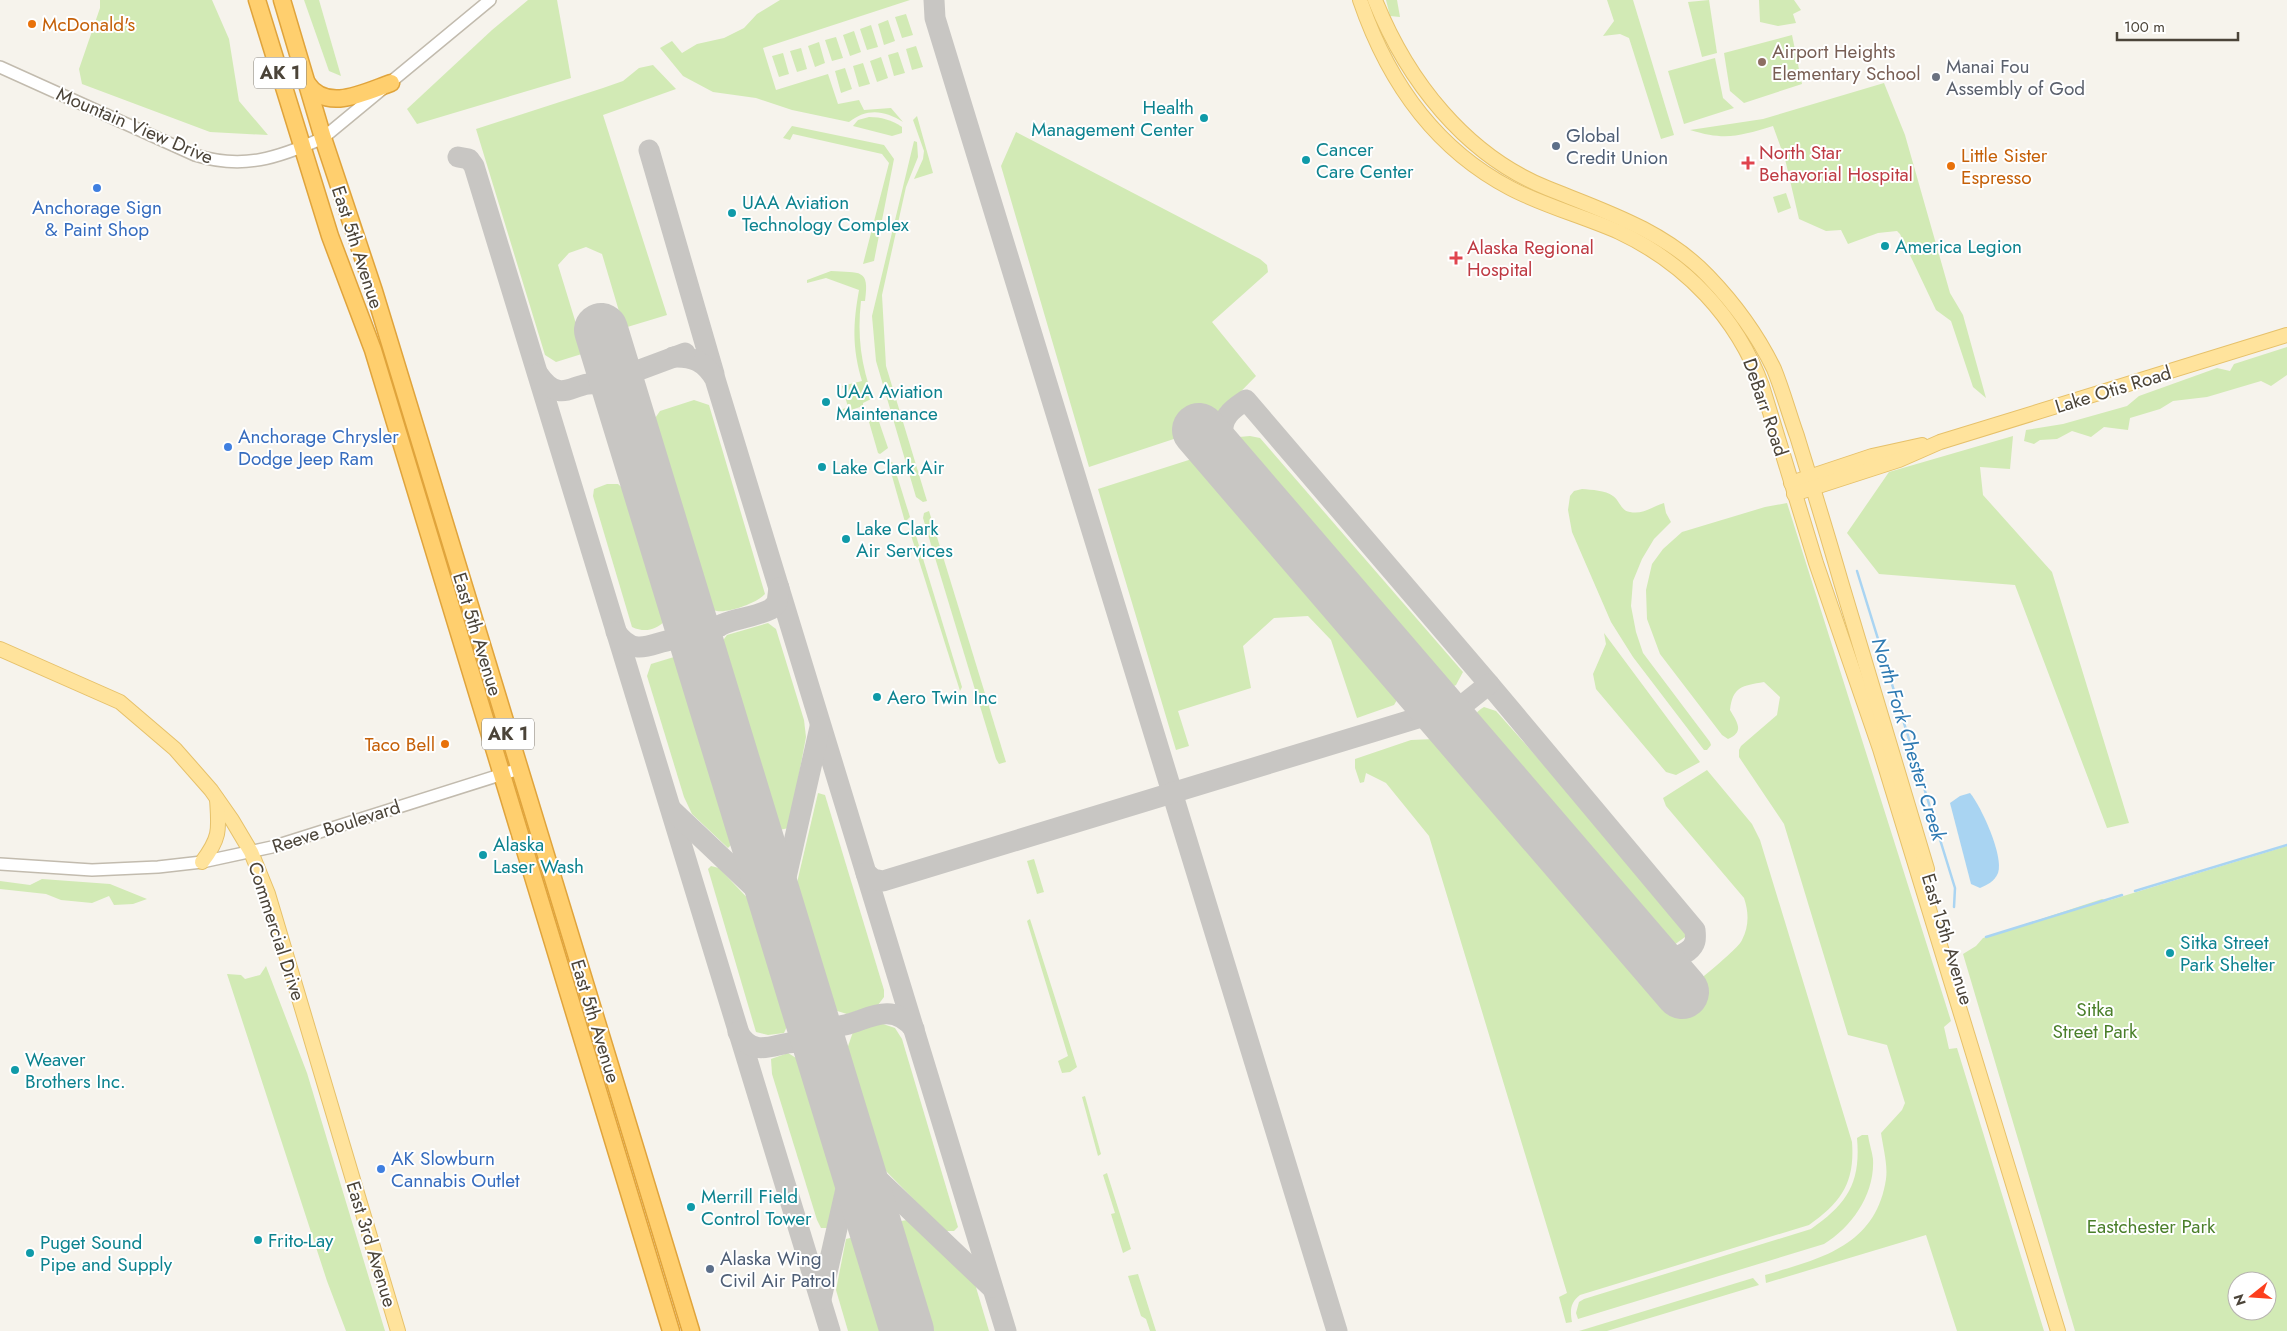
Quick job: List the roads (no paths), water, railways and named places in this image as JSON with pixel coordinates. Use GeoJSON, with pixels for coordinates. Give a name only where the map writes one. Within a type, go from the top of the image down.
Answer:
{"type":"FeatureCollection","features":[{"type":"Feature","properties":{"kind":"highway","name":"AK 1"},"geometry":{"type":"LineString","coordinates":[[258,0],[302,147]]}},
{"type":"Feature","properties":{"kind":"highway","name":"AK 1"},"geometry":{"type":"LineString","coordinates":[[282,0],[323,138]]}},
{"type":"Feature","properties":{"kind":"highway"},"geometry":{"type":"LineString","coordinates":[[306,80],[312,91],[319,96],[337,99],[391,83]]}},
{"type":"Feature","properties":{"kind":"highway","name":"East 5th Avenue"},"geometry":{"type":"LineString","coordinates":[[323,138],[374,291],[691,1331]]}},
{"type":"Feature","properties":{"kind":"highway","name":"East 5th Avenue"},"geometry":{"type":"LineString","coordinates":[[302,147],[330,236],[373,350],[671,1331]]}},
{"type":"Feature","properties":{"kind":"main road","name":"DeBarr Road"},"geometry":{"type":"LineString","coordinates":[[1360,0],[1366,20],[1394,78],[1422,116],[1456,149],[1485,172],[1509,187],[1618,232],[1651,249],[1686,275],[1716,304],[1740,339],[1757,372],[1793,489]]}},
{"type":"Feature","properties":{"kind":"main road","name":"DeBarr Road"},"geometry":{"type":"LineString","coordinates":[[1376,0],[1384,21],[1410,69],[1442,111],[1475,145],[1517,174],[1634,223],[1682,254],[1708,276],[1743,320],[1774,369],[1811,482]]}},
{"type":"Feature","properties":{"kind":"main road","name":"Lake Otis Road"},"geometry":{"type":"LineString","coordinates":[[1793,489],[1811,482],[1899,460],[1940,442],[2287,335]]}},
{"type":"Feature","properties":{"kind":"main road","name":"East 15th Avenue"},"geometry":{"type":"LineString","coordinates":[[1811,482],[2068,1331]]}},
{"type":"Feature","properties":{"kind":"main road","name":"East 15th Avenue"},"geometry":{"type":"LineString","coordinates":[[1793,489],[1816,564],[1880,750],[2058,1331]]}},
{"type":"Feature","properties":{"kind":"main road","name":"Commercial Drive"},"geometry":{"type":"LineString","coordinates":[[0,649],[120,702],[175,749],[217,798],[251,852],[270,902],[345,1157]]}},
{"type":"Feature","properties":{"kind":"main road"},"geometry":{"type":"LineString","coordinates":[[202,862],[212,849],[219,828],[217,798]]}},
{"type":"Feature","properties":{"kind":"main road","name":"East 3rd Avenue"},"geometry":{"type":"LineString","coordinates":[[345,1157],[398,1331]]}},
{"type":"Feature","properties":{"kind":"street","name":"Mountain View Drive"},"geometry":{"type":"LineString","coordinates":[[0,67],[195,155],[214,161],[239,163],[259,161],[323,138],[490,0]]}},
{"type":"Feature","properties":{"kind":"street","name":"Reeve Boulevard"},"geometry":{"type":"LineString","coordinates":[[0,864],[92,870],[158,867],[202,862],[251,852],[519,768]]}},
{"type":"Feature","properties":{"kind":"water"},"geometry":{"type":"Polygon","coordinates":[[[1970,793],[1975,799],[1990,831],[1998,855],[1998,873],[1988,884],[1980,888],[1971,884],[1950,803],[1960,796],[1970,793]]]}},
{"type":"Feature","properties":{"kind":"waterway","name":"North Fork Chester Creek"},"geometry":{"type":"LineString","coordinates":[[1857,571],[1955,888],[1954,907]]}},
{"type":"Feature","properties":{"kind":"waterway","name":"North Fork Chester Creek"},"geometry":{"type":"LineString","coordinates":[[2135,891],[2287,845]]}},
{"type":"Feature","properties":{"kind":"waterway","name":"North Fork Chester Creek"},"geometry":{"type":"LineString","coordinates":[[1986,937],[2122,895]]}},
{"type":"Feature","properties":{"kind":"place","name":"McDonald's"},"geometry":{"type":"Point","coordinates":[32,24]}},
{"type":"Feature","properties":{"kind":"place","name":"Airport Heights Elementary School"},"geometry":{"type":"Point","coordinates":[1762,62]}},
{"type":"Feature","properties":{"kind":"place","name":"Manai Fou Assembly of God"},"geometry":{"type":"Point","coordinates":[1936,77]}},
{"type":"Feature","properties":{"kind":"place","name":"Health Management Center"},"geometry":{"type":"Point","coordinates":[1204,118]}},
{"type":"Feature","properties":{"kind":"place","name":"Global Credit Union"},"geometry":{"type":"Point","coordinates":[1556,146]}},
{"type":"Feature","properties":{"kind":"place","name":"Cancer Care Center"},"geometry":{"type":"Point","coordinates":[1306,160]}},
{"type":"Feature","properties":{"kind":"place","name":"North Star Behavorial Hospital"},"geometry":{"type":"Point","coordinates":[1748,163]}},
{"type":"Feature","properties":{"kind":"place","name":"Little Sister Espresso"},"geometry":{"type":"Point","coordinates":[1951,166]}},
{"type":"Feature","properties":{"kind":"place","name":"Anchorage Sign & Paint Shop"},"geometry":{"type":"Point","coordinates":[97,188]}},
{"type":"Feature","properties":{"kind":"place","name":"UAA Aviation Technology Complex"},"geometry":{"type":"Point","coordinates":[732,213]}},
{"type":"Feature","properties":{"kind":"place","name":"America Legion"},"geometry":{"type":"Point","coordinates":[1885,246]}},
{"type":"Feature","properties":{"kind":"place","name":"Alaska Regional Hospital"},"geometry":{"type":"Point","coordinates":[1456,258]}},
{"type":"Feature","properties":{"kind":"place","name":"UAA Aviation Maintenance"},"geometry":{"type":"Point","coordinates":[826,402]}},
{"type":"Feature","properties":{"kind":"place","name":"Anchorage Chrysler Dodge Jeep Ram"},"geometry":{"type":"Point","coordinates":[228,447]}},
{"type":"Feature","properties":{"kind":"place","name":"Lake Clark Air"},"geometry":{"type":"Point","coordinates":[822,467]}},
{"type":"Feature","properties":{"kind":"place","name":"Lake Clark Air Services"},"geometry":{"type":"Point","coordinates":[846,539]}},
{"type":"Feature","properties":{"kind":"place","name":"Aero Twin Inc"},"geometry":{"type":"Point","coordinates":[877,697]}},
{"type":"Feature","properties":{"kind":"place","name":"Taco Bell"},"geometry":{"type":"Point","coordinates":[445,744]}},
{"type":"Feature","properties":{"kind":"place","name":"Alaska Laser Wash"},"geometry":{"type":"Point","coordinates":[483,855]}},
{"type":"Feature","properties":{"kind":"place","name":"Sitka Street Park Shelter"},"geometry":{"type":"Point","coordinates":[2170,953]}},
{"type":"Feature","properties":{"kind":"place","name":"Weaver Brothers Inc."},"geometry":{"type":"Point","coordinates":[15,1070]}},
{"type":"Feature","properties":{"kind":"place","name":"AK Slowburn Cannabis Outlet"},"geometry":{"type":"Point","coordinates":[381,1169]}},
{"type":"Feature","properties":{"kind":"place","name":"Merrill Field Control Tower"},"geometry":{"type":"Point","coordinates":[691,1207]}},
{"type":"Feature","properties":{"kind":"place","name":"Frito-Lay"},"geometry":{"type":"Point","coordinates":[258,1240]}},
{"type":"Feature","properties":{"kind":"place","name":"Puget Sound Pipe and Supply"},"geometry":{"type":"Point","coordinates":[30,1253]}},
{"type":"Feature","properties":{"kind":"place","name":"Alaska Wing Civil Air Patrol"},"geometry":{"type":"Point","coordinates":[710,1269]}},
{"type":"Feature","properties":{"kind":"park label","name":"Sitka Street Park"},"geometry":{"type":"Point","coordinates":[2095,1020]}},
{"type":"Feature","properties":{"kind":"park label","name":"Eastchester Park"},"geometry":{"type":"Point","coordinates":[2151,1226]}}]}
